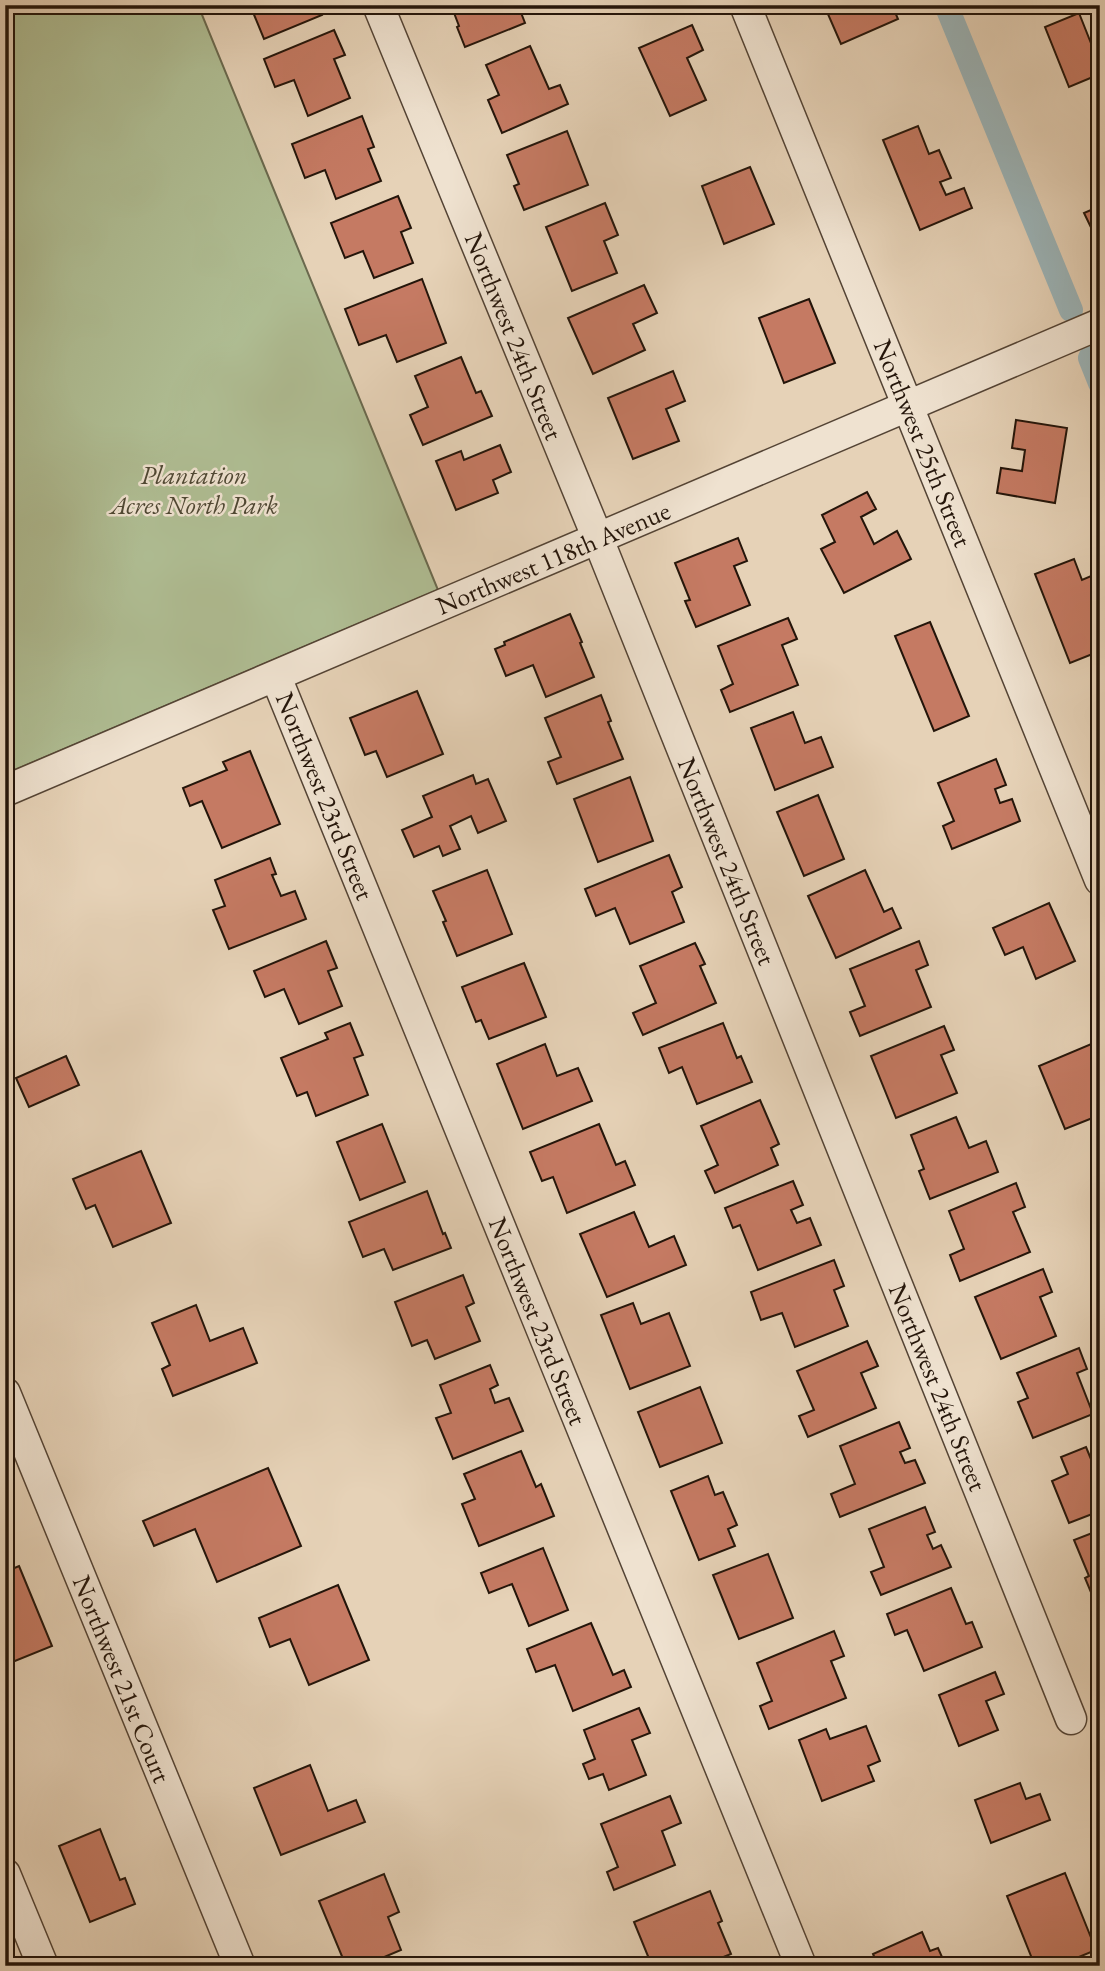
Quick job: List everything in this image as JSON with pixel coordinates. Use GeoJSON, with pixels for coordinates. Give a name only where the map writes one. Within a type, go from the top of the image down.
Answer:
{"type":"FeatureCollection","features":[{"type":"Feature","properties":{"kind":"street","name":"Northwest 24th Street"},"geometry":{"type":"LineString","coordinates":[[378,5],[598,539],[1071,1719]]}},
{"type":"Feature","properties":{"kind":"street","name":"Northwest 25th Street"},"geometry":{"type":"LineString","coordinates":[[746,5],[1100,880]]}},
{"type":"Feature","properties":{"kind":"street","name":"Northwest 118th Avenue"},"geometry":{"type":"LineString","coordinates":[[5,791],[1100,324]]}},
{"type":"Feature","properties":{"kind":"street","name":"Northwest 23rd Street"},"geometry":{"type":"LineString","coordinates":[[276,677],[801,1966]]}},
{"type":"Feature","properties":{"kind":"street","name":"Northwest 21st Court"},"geometry":{"type":"LineString","coordinates":[[5,1393],[240,1966]]}},
{"type":"Feature","properties":{"kind":"street"},"geometry":{"type":"LineString","coordinates":[[5,1874],[43,1966]]}},
{"type":"Feature","properties":{"kind":"green space","name":"Plantation Acres North Park"},"geometry":{"type":"Polygon","coordinates":[[[5,5],[198,5],[438,590],[5,774],[5,5]]]}},
{"type":"Feature","properties":{"kind":"building"},"geometry":{"type":"Polygon","coordinates":[[[250,5],[318,5],[322,15],[264,39],[250,5]]]}},
{"type":"Feature","properties":{"kind":"building"},"geometry":{"type":"Polygon","coordinates":[[[451,5],[518,5],[525,23],[465,47],[451,5]]]}},
{"type":"Feature","properties":{"kind":"building"},"geometry":{"type":"Polygon","coordinates":[[[824,5],[892,5],[898,19],[841,44],[824,5]]]}},
{"type":"Feature","properties":{"kind":"building"},"geometry":{"type":"Polygon","coordinates":[[[1079,13],[1100,66],[1100,74],[1069,87],[1045,27],[1079,13]]]}},
{"type":"Feature","properties":{"kind":"building"},"geometry":{"type":"Polygon","coordinates":[[[692,25],[703,50],[687,58],[706,100],[670,116],[639,48],[692,25]]]}},
{"type":"Feature","properties":{"kind":"building"},"geometry":{"type":"Polygon","coordinates":[[[334,30],[345,55],[334,59],[350,98],[308,116],[294,80],[275,87],[264,59],[334,30]]]}},
{"type":"Feature","properties":{"kind":"building"},"geometry":{"type":"Polygon","coordinates":[[[530,46],[549,89],[560,85],[568,104],[502,133],[488,100],[499,95],[486,65],[530,46]]]}},
{"type":"Feature","properties":{"kind":"building"},"geometry":{"type":"Polygon","coordinates":[[[362,116],[374,147],[368,149],[381,181],[336,199],[325,170],[305,178],[292,144],[362,116]]]}},
{"type":"Feature","properties":{"kind":"building"},"geometry":{"type":"Polygon","coordinates":[[[918,126],[929,154],[939,150],[951,178],[940,182],[946,195],[964,188],[972,208],[920,230],[883,140],[918,126]]]}},
{"type":"Feature","properties":{"kind":"building"},"geometry":{"type":"Polygon","coordinates":[[[567,131],[588,185],[524,210],[514,186],[519,184],[507,155],[567,131]]]}},
{"type":"Feature","properties":{"kind":"building"},"geometry":{"type":"Polygon","coordinates":[[[750,167],[774,224],[724,244],[702,186],[750,167]]]}},
{"type":"Feature","properties":{"kind":"building"},"geometry":{"type":"Polygon","coordinates":[[[398,196],[411,228],[401,232],[413,263],[374,278],[363,251],[345,258],[331,223],[398,196]]]}},
{"type":"Feature","properties":{"kind":"building"},"geometry":{"type":"Polygon","coordinates":[[[605,203],[618,235],[604,241],[617,273],[572,291],[546,227],[605,203]]]}},
{"type":"Feature","properties":{"kind":"building"},"geometry":{"type":"Polygon","coordinates":[[[1100,206],[1100,246],[1084,213],[1100,206]]]}},
{"type":"Feature","properties":{"kind":"building"},"geometry":{"type":"Polygon","coordinates":[[[422,279],[446,343],[397,362],[386,335],[359,345],[345,309],[422,279]]]}},
{"type":"Feature","properties":{"kind":"building"},"geometry":{"type":"Polygon","coordinates":[[[644,285],[657,313],[633,324],[645,350],[593,374],[568,318],[644,285]]]}},
{"type":"Feature","properties":{"kind":"building"},"geometry":{"type":"Polygon","coordinates":[[[809,299],[835,363],[784,383],[759,318],[809,299]]]}},
{"type":"Feature","properties":{"kind":"building"},"geometry":{"type":"Polygon","coordinates":[[[461,357],[476,393],[481,391],[492,416],[423,445],[410,415],[428,407],[415,376],[461,357]]]}},
{"type":"Feature","properties":{"kind":"building"},"geometry":{"type":"Polygon","coordinates":[[[673,371],[685,401],[666,409],[679,441],[633,459],[608,398],[673,371]]]}},
{"type":"Feature","properties":{"kind":"building"},"geometry":{"type":"Polygon","coordinates":[[[1016,420],[1067,428],[1055,503],[997,493],[1001,468],[1022,471],[1025,450],[1012,448],[1016,420]]]}},
{"type":"Feature","properties":{"kind":"building"},"geometry":{"type":"Polygon","coordinates":[[[500,445],[511,472],[493,480],[498,493],[456,510],[436,461],[461,451],[464,460],[500,445]]]}},
{"type":"Feature","properties":{"kind":"building"},"geometry":{"type":"Polygon","coordinates":[[[867,492],[876,509],[861,517],[874,544],[897,531],[911,559],[844,593],[821,549],[835,542],[822,515],[867,492]]]}},
{"type":"Feature","properties":{"kind":"building"},"geometry":{"type":"Polygon","coordinates":[[[738,538],[747,561],[734,566],[750,605],[696,627],[685,601],[690,600],[675,563],[738,538]]]}},
{"type":"Feature","properties":{"kind":"building"},"geometry":{"type":"Polygon","coordinates":[[[1074,559],[1082,580],[1098,573],[1100,579],[1100,651],[1070,663],[1035,574],[1074,559]]]}},
{"type":"Feature","properties":{"kind":"building"},"geometry":{"type":"Polygon","coordinates":[[[570,614],[594,677],[546,697],[533,665],[506,676],[495,649],[505,645],[504,642],[570,614]]]}},
{"type":"Feature","properties":{"kind":"building"},"geometry":{"type":"Polygon","coordinates":[[[788,618],[797,639],[782,645],[798,685],[730,712],[721,690],[733,684],[718,646],[788,618]]]}},
{"type":"Feature","properties":{"kind":"building"},"geometry":{"type":"Polygon","coordinates":[[[930,622],[969,716],[934,731],[895,636],[930,622]]]}},
{"type":"Feature","properties":{"kind":"building"},"geometry":{"type":"Polygon","coordinates":[[[417,691],[443,754],[387,777],[376,751],[365,755],[350,718],[417,691]]]}},
{"type":"Feature","properties":{"kind":"building"},"geometry":{"type":"Polygon","coordinates":[[[601,695],[611,721],[608,722],[623,759],[557,784],[548,762],[561,757],[545,718],[601,695]]]}},
{"type":"Feature","properties":{"kind":"building"},"geometry":{"type":"Polygon","coordinates":[[[793,712],[805,743],[821,737],[833,767],[775,790],[751,728],[793,712]]]}},
{"type":"Feature","properties":{"kind":"building"},"geometry":{"type":"Polygon","coordinates":[[[250,751],[280,824],[222,848],[202,801],[190,806],[183,788],[227,770],[223,762],[250,751]]]}},
{"type":"Feature","properties":{"kind":"building"},"geometry":{"type":"Polygon","coordinates":[[[996,759],[1006,785],[995,789],[1000,803],[1012,799],[1020,821],[952,849],[943,826],[954,821],[938,783],[996,759]]]}},
{"type":"Feature","properties":{"kind":"building"},"geometry":{"type":"Polygon","coordinates":[[[473,775],[476,784],[488,779],[506,821],[478,833],[471,816],[450,826],[460,849],[443,856],[439,846],[414,857],[402,830],[432,817],[423,796],[473,775]]]}},
{"type":"Feature","properties":{"kind":"building"},"geometry":{"type":"Polygon","coordinates":[[[630,777],[653,841],[598,862],[574,799],[630,777]]]}},
{"type":"Feature","properties":{"kind":"building"},"geometry":{"type":"Polygon","coordinates":[[[818,795],[844,859],[804,876],[777,812],[818,795]]]}},
{"type":"Feature","properties":{"kind":"building"},"geometry":{"type":"Polygon","coordinates":[[[669,855],[682,887],[672,892],[684,922],[630,944],[615,908],[596,916],[585,889],[669,855]]]}},
{"type":"Feature","properties":{"kind":"building"},"geometry":{"type":"Polygon","coordinates":[[[270,858],[276,874],[272,875],[281,896],[295,891],[306,919],[229,949],[213,910],[225,906],[215,880],[270,858]]]}},
{"type":"Feature","properties":{"kind":"building"},"geometry":{"type":"Polygon","coordinates":[[[487,870],[512,934],[457,956],[433,891],[487,870]]]}},
{"type":"Feature","properties":{"kind":"building"},"geometry":{"type":"Polygon","coordinates":[[[865,870],[884,912],[892,908],[901,928],[836,958],[808,896],[865,870]]]}},
{"type":"Feature","properties":{"kind":"building"},"geometry":{"type":"Polygon","coordinates":[[[1049,903],[1075,961],[1036,979],[1023,947],[1005,955],[993,928],[1049,903]]]}},
{"type":"Feature","properties":{"kind":"building"},"geometry":{"type":"Polygon","coordinates":[[[326,941],[337,968],[328,971],[342,1006],[299,1024],[284,989],[265,997],[254,971],[326,941]]]}},
{"type":"Feature","properties":{"kind":"building"},"geometry":{"type":"Polygon","coordinates":[[[919,941],[928,965],[916,970],[931,1007],[860,1036],[850,1012],[865,1006],[850,969],[919,941]]]}},
{"type":"Feature","properties":{"kind":"building"},"geometry":{"type":"Polygon","coordinates":[[[695,943],[705,964],[700,966],[716,1003],[643,1035],[633,1013],[656,1003],[640,966],[695,943]]]}},
{"type":"Feature","properties":{"kind":"building"},"geometry":{"type":"Polygon","coordinates":[[[524,963],[546,1017],[489,1039],[481,1020],[476,1022],[462,987],[524,963]]]}},
{"type":"Feature","properties":{"kind":"building"},"geometry":{"type":"Polygon","coordinates":[[[350,1023],[363,1055],[354,1058],[368,1095],[316,1116],[307,1092],[297,1096],[281,1058],[328,1039],[325,1033],[350,1023]]]}},
{"type":"Feature","properties":{"kind":"building"},"geometry":{"type":"Polygon","coordinates":[[[723,1023],[737,1058],[741,1056],[752,1082],[697,1104],[682,1067],[669,1073],[659,1048],[723,1023]]]}},
{"type":"Feature","properties":{"kind":"building"},"geometry":{"type":"Polygon","coordinates":[[[944,1026],[954,1050],[941,1055],[957,1093],[896,1118],[871,1056],[944,1026]]]}},
{"type":"Feature","properties":{"kind":"building"},"geometry":{"type":"Polygon","coordinates":[[[1096,1042],[1100,1050],[1100,1115],[1065,1129],[1039,1066],[1096,1042]]]}},
{"type":"Feature","properties":{"kind":"building"},"geometry":{"type":"Polygon","coordinates":[[[545,1044],[557,1076],[578,1068],[592,1101],[523,1129],[497,1064],[545,1044]]]}},
{"type":"Feature","properties":{"kind":"building"},"geometry":{"type":"Polygon","coordinates":[[[66,1056],[79,1085],[29,1107],[16,1078],[66,1056]]]}},
{"type":"Feature","properties":{"kind":"building"},"geometry":{"type":"Polygon","coordinates":[[[760,1100],[779,1144],[771,1148],[778,1165],[715,1193],[705,1171],[718,1165],[701,1126],[760,1100]]]}},
{"type":"Feature","properties":{"kind":"building"},"geometry":{"type":"Polygon","coordinates":[[[956,1117],[969,1148],[986,1141],[998,1172],[930,1199],[919,1171],[924,1169],[911,1135],[956,1117]]]}},
{"type":"Feature","properties":{"kind":"building"},"geometry":{"type":"Polygon","coordinates":[[[382,1124],[405,1182],[360,1200],[337,1142],[382,1124]]]}},
{"type":"Feature","properties":{"kind":"building"},"geometry":{"type":"Polygon","coordinates":[[[599,1124],[616,1165],[625,1161],[635,1185],[567,1213],[553,1177],[542,1181],[530,1152],[599,1124]]]}},
{"type":"Feature","properties":{"kind":"building"},"geometry":{"type":"Polygon","coordinates":[[[141,1151],[171,1223],[113,1247],[95,1205],[86,1209],[73,1179],[141,1151]]]}},
{"type":"Feature","properties":{"kind":"building"},"geometry":{"type":"Polygon","coordinates":[[[793,1181],[803,1205],[791,1210],[797,1223],[810,1218],[821,1245],[758,1270],[740,1225],[733,1228],[725,1208],[793,1181]]]}},
{"type":"Feature","properties":{"kind":"building"},"geometry":{"type":"Polygon","coordinates":[[[1016,1183],[1025,1207],[1013,1212],[1030,1252],[960,1281],[950,1255],[964,1249],[949,1211],[1016,1183]]]}},
{"type":"Feature","properties":{"kind":"building"},"geometry":{"type":"Polygon","coordinates":[[[427,1191],[451,1248],[393,1270],[384,1249],[363,1257],[349,1222],[427,1191]]]}},
{"type":"Feature","properties":{"kind":"building"},"geometry":{"type":"Polygon","coordinates":[[[634,1212],[649,1247],[674,1236],[686,1265],[607,1297],[580,1234],[634,1212]]]}},
{"type":"Feature","properties":{"kind":"building"},"geometry":{"type":"Polygon","coordinates":[[[834,1260],[844,1286],[834,1290],[848,1326],[795,1347],[782,1313],[761,1320],[751,1292],[834,1260]]]}},
{"type":"Feature","properties":{"kind":"building"},"geometry":{"type":"Polygon","coordinates":[[[1043,1269],[1052,1292],[1040,1297],[1056,1336],[1001,1359],[975,1297],[1043,1269]]]}},
{"type":"Feature","properties":{"kind":"building"},"geometry":{"type":"Polygon","coordinates":[[[463,1275],[474,1303],[466,1307],[480,1341],[435,1359],[427,1340],[412,1346],[395,1302],[463,1275]]]}},
{"type":"Feature","properties":{"kind":"building"},"geometry":{"type":"Polygon","coordinates":[[[633,1303],[641,1324],[669,1313],[690,1366],[630,1389],[601,1315],[633,1303]]]}},
{"type":"Feature","properties":{"kind":"building"},"geometry":{"type":"Polygon","coordinates":[[[196,1305],[210,1341],[243,1328],[257,1363],[173,1396],[162,1369],[170,1365],[152,1323],[196,1305]]]}},
{"type":"Feature","properties":{"kind":"building"},"geometry":{"type":"Polygon","coordinates":[[[867,1341],[878,1366],[861,1373],[876,1408],[808,1437],[799,1416],[814,1410],[797,1371],[867,1341]]]}},
{"type":"Feature","properties":{"kind":"building"},"geometry":{"type":"Polygon","coordinates":[[[1079,1348],[1087,1369],[1077,1373],[1093,1414],[1033,1438],[1018,1402],[1028,1398],[1017,1373],[1079,1348]]]}},
{"type":"Feature","properties":{"kind":"building"},"geometry":{"type":"Polygon","coordinates":[[[490,1365],[498,1385],[490,1389],[495,1403],[509,1398],[523,1431],[453,1459],[436,1418],[451,1413],[440,1385],[490,1365]]]}},
{"type":"Feature","properties":{"kind":"building"},"geometry":{"type":"Polygon","coordinates":[[[700,1387],[722,1443],[660,1467],[638,1412],[700,1387]]]}},
{"type":"Feature","properties":{"kind":"building"},"geometry":{"type":"Polygon","coordinates":[[[899,1422],[910,1448],[900,1452],[905,1463],[915,1460],[925,1483],[840,1517],[831,1494],[855,1484],[840,1446],[899,1422]]]}},
{"type":"Feature","properties":{"kind":"building"},"geometry":{"type":"Polygon","coordinates":[[[1086,1447],[1100,1481],[1100,1511],[1069,1523],[1052,1481],[1068,1474],[1061,1457],[1086,1447]]]}},
{"type":"Feature","properties":{"kind":"building"},"geometry":{"type":"Polygon","coordinates":[[[521,1451],[536,1487],[541,1484],[554,1516],[479,1546],[462,1504],[475,1499],[464,1474],[521,1451]]]}},
{"type":"Feature","properties":{"kind":"building"},"geometry":{"type":"Polygon","coordinates":[[[268,1468],[301,1546],[217,1582],[195,1529],[154,1546],[143,1521],[268,1468]]]}},
{"type":"Feature","properties":{"kind":"building"},"geometry":{"type":"Polygon","coordinates":[[[708,1476],[715,1495],[723,1492],[737,1525],[728,1529],[735,1546],[699,1560],[671,1491],[708,1476]]]}},
{"type":"Feature","properties":{"kind":"building"},"geometry":{"type":"Polygon","coordinates":[[[925,1507],[935,1532],[927,1535],[933,1549],[941,1545],[951,1567],[881,1595],[871,1572],[884,1567],[869,1529],[925,1507]]]}},
{"type":"Feature","properties":{"kind":"building"},"geometry":{"type":"Polygon","coordinates":[[[1100,1530],[1100,1600],[1095,1602],[1085,1578],[1089,1576],[1074,1540],[1100,1530]]]}},
{"type":"Feature","properties":{"kind":"building"},"geometry":{"type":"Polygon","coordinates":[[[543,1548],[568,1610],[529,1626],[512,1584],[489,1593],[481,1573],[543,1548]]]}},
{"type":"Feature","properties":{"kind":"building"},"geometry":{"type":"Polygon","coordinates":[[[768,1554],[793,1618],[739,1639],[713,1575],[768,1554]]]}},
{"type":"Feature","properties":{"kind":"building"},"geometry":{"type":"Polygon","coordinates":[[[19,1566],[52,1646],[5,1665],[5,1572],[19,1566]]]}},
{"type":"Feature","properties":{"kind":"building"},"geometry":{"type":"Polygon","coordinates":[[[338,1585],[369,1660],[309,1685],[290,1639],[270,1647],[259,1618],[338,1585]]]}},
{"type":"Feature","properties":{"kind":"building"},"geometry":{"type":"Polygon","coordinates":[[[951,1588],[966,1624],[972,1622],[982,1647],[924,1671],[907,1630],[895,1635],[887,1614],[951,1588]]]}},
{"type":"Feature","properties":{"kind":"building"},"geometry":{"type":"Polygon","coordinates":[[[591,1623],[613,1675],[624,1670],[631,1687],[573,1711],[555,1665],[536,1672],[527,1649],[591,1623]]]}},
{"type":"Feature","properties":{"kind":"building"},"geometry":{"type":"Polygon","coordinates":[[[834,1631],[844,1656],[831,1661],[846,1698],[769,1729],[760,1706],[772,1701],[757,1663],[834,1631]]]}},
{"type":"Feature","properties":{"kind":"building"},"geometry":{"type":"Polygon","coordinates":[[[995,1672],[1004,1694],[986,1701],[998,1730],[959,1746],[939,1695],[995,1672]]]}},
{"type":"Feature","properties":{"kind":"building"},"geometry":{"type":"Polygon","coordinates":[[[639,1708],[650,1733],[632,1740],[646,1775],[609,1790],[603,1774],[589,1779],[583,1764],[595,1759],[584,1730],[639,1708]]]}},
{"type":"Feature","properties":{"kind":"building"},"geometry":{"type":"Polygon","coordinates":[[[866,1726],[880,1761],[868,1766],[874,1781],[822,1801],[799,1740],[826,1729],[830,1739],[866,1726]]]}},
{"type":"Feature","properties":{"kind":"building"},"geometry":{"type":"Polygon","coordinates":[[[310,1765],[328,1811],[356,1800],[365,1822],[281,1855],[254,1788],[310,1765]]]}},
{"type":"Feature","properties":{"kind":"building"},"geometry":{"type":"Polygon","coordinates":[[[1020,1783],[1026,1799],[1040,1794],[1050,1820],[991,1843],[975,1800],[1020,1783]]]}},
{"type":"Feature","properties":{"kind":"building"},"geometry":{"type":"Polygon","coordinates":[[[670,1796],[681,1823],[662,1831],[675,1865],[614,1890],[607,1872],[618,1867],[601,1824],[670,1796]]]}},
{"type":"Feature","properties":{"kind":"building"},"geometry":{"type":"Polygon","coordinates":[[[100,1829],[120,1880],[125,1878],[135,1904],[90,1922],[59,1846],[100,1829]]]}},
{"type":"Feature","properties":{"kind":"building"},"geometry":{"type":"Polygon","coordinates":[[[1065,1873],[1096,1950],[1057,1966],[1035,1966],[1007,1896],[1065,1873]]]}},
{"type":"Feature","properties":{"kind":"building"},"geometry":{"type":"Polygon","coordinates":[[[384,1874],[399,1912],[388,1917],[401,1950],[363,1966],[346,1966],[319,1901],[384,1874]]]}},
{"type":"Feature","properties":{"kind":"building"},"geometry":{"type":"Polygon","coordinates":[[[710,1891],[722,1921],[718,1923],[731,1954],[701,1966],[652,1966],[634,1922],[710,1891]]]}},
{"type":"Feature","properties":{"kind":"building"},"geometry":{"type":"Polygon","coordinates":[[[922,1932],[930,1951],[938,1948],[946,1966],[878,1966],[873,1954],[922,1932]]]}},
{"type":"Feature","properties":{"kind":"waterway"},"geometry":{"type":"LineString","coordinates":[[946,5],[1071,310]]}},
{"type":"Feature","properties":{"kind":"waterway"},"geometry":{"type":"LineString","coordinates":[[1090,358],[1100,383]]}}]}
